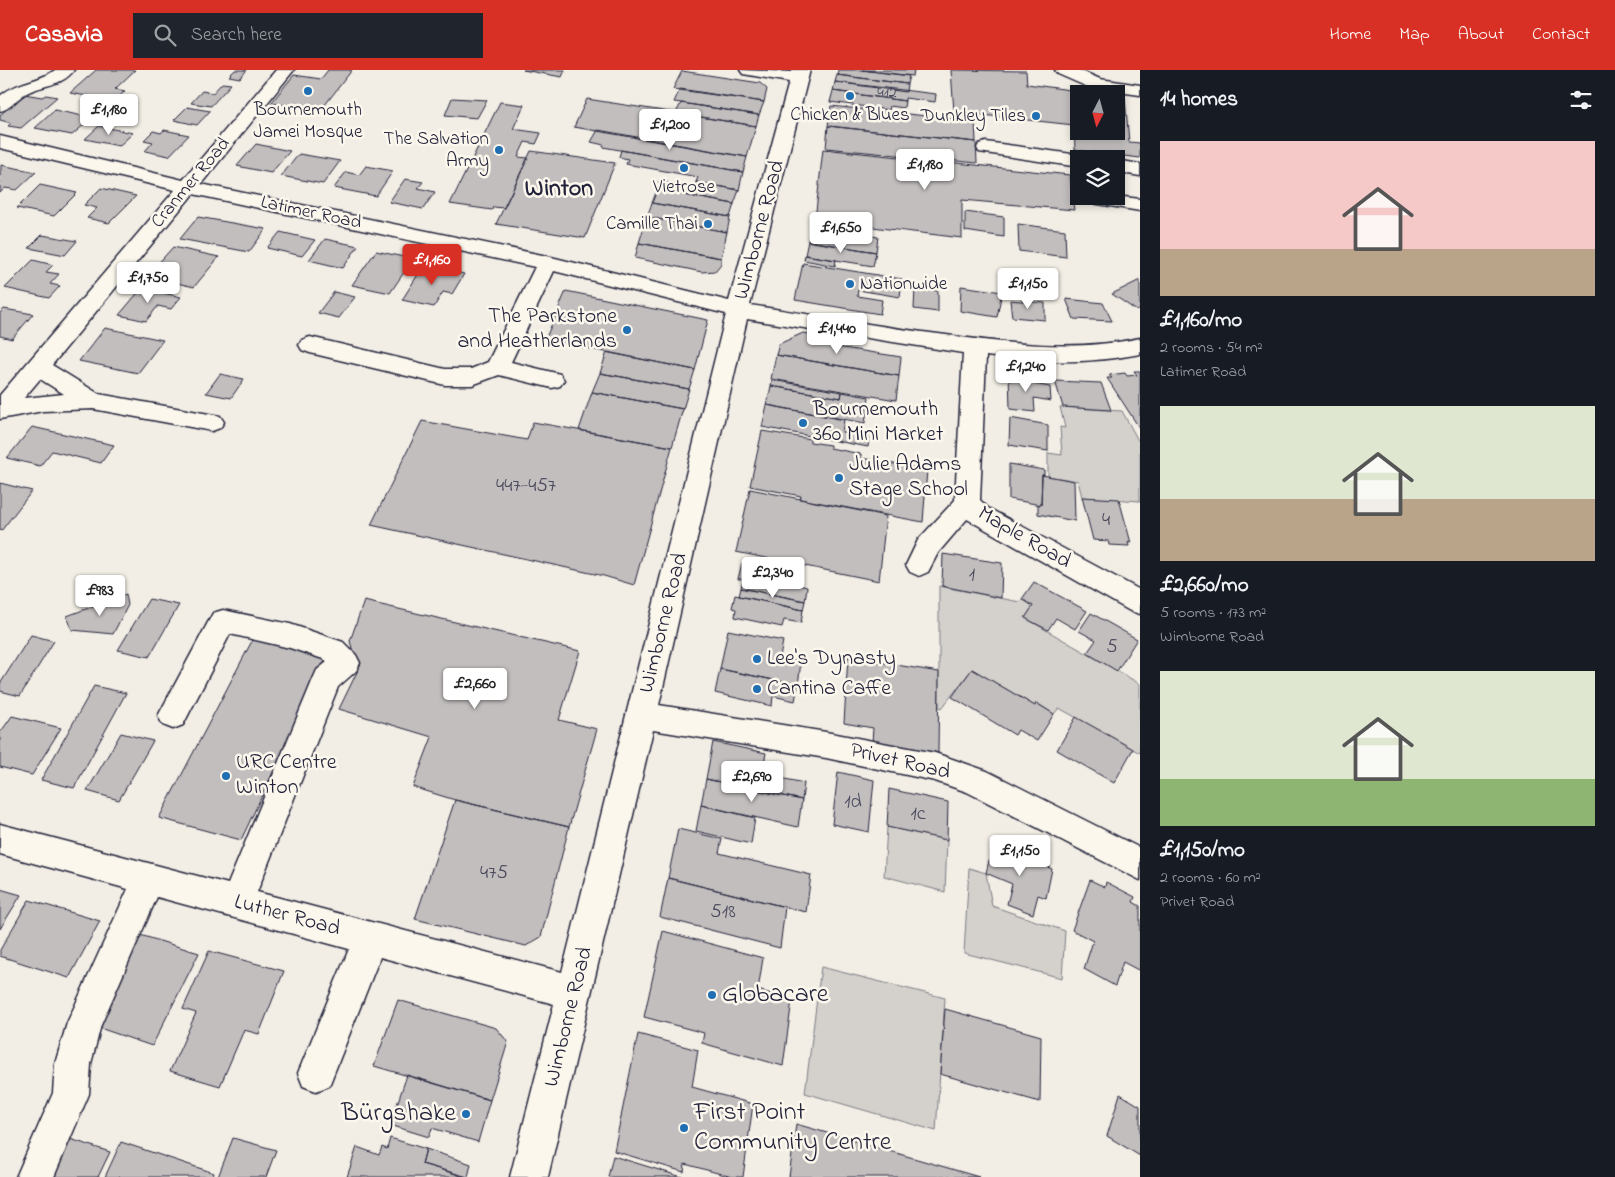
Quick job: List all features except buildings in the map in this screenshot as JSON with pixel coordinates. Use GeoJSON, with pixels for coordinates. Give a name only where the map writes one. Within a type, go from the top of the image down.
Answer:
{"type":"FeatureCollection","features":[{"type":"Feature","properties":{"kind":"street"},"geometry":{"type":"LineString","coordinates":[[0,106],[17,91],[25,87],[51,82],[65,70]]}},
{"type":"Feature","properties":{"kind":"street","name":"Cranmer Road"},"geometry":{"type":"LineString","coordinates":[[0,411],[284,70]]}},
{"type":"Feature","properties":{"kind":"street"},"geometry":{"type":"LineString","coordinates":[[748,70],[800,74]]}},
{"type":"Feature","properties":{"kind":"street"},"geometry":{"type":"LineString","coordinates":[[1064,70],[1096,84],[1140,90]]}},
{"type":"Feature","properties":{"kind":"street","name":"Wimborne Road"},"geometry":{"type":"LineString","coordinates":[[529,1177],[642,715],[738,310],[800,74]]}},
{"type":"Feature","properties":{"kind":"street","name":"Latimer Road"},"geometry":{"type":"LineString","coordinates":[[0,142],[188,187],[547,263],[738,310],[1022,353],[1066,354],[1116,351],[1140,346]]}},
{"type":"Feature","properties":{"kind":"street"},"geometry":{"type":"LineString","coordinates":[[986,148],[1070,160]]}},
{"type":"Feature","properties":{"kind":"street"},"geometry":{"type":"LineString","coordinates":[[1125,168],[1140,170]]}},
{"type":"Feature","properties":{"kind":"street"},"geometry":{"type":"LineString","coordinates":[[1125,203],[1140,205]]}},
{"type":"Feature","properties":{"kind":"street"},"geometry":{"type":"LineString","coordinates":[[310,345],[445,377],[464,379],[479,376],[497,367],[547,263]]}},
{"type":"Feature","properties":{"kind":"street","name":"Maple Road"},"geometry":{"type":"LineString","coordinates":[[975,347],[967,504],[979,515],[1140,603]]}},
{"type":"Feature","properties":{"kind":"street"},"geometry":{"type":"LineString","coordinates":[[38,367],[93,401]]}},
{"type":"Feature","properties":{"kind":"street"},"geometry":{"type":"LineString","coordinates":[[497,367],[552,380]]}},
{"type":"Feature","properties":{"kind":"street"},"geometry":{"type":"LineString","coordinates":[[0,411],[43,403],[93,401],[212,422]]}},
{"type":"Feature","properties":{"kind":"street"},"geometry":{"type":"LineString","coordinates":[[920,565],[927,548],[967,504]]}},
{"type":"Feature","properties":{"kind":"street"},"geometry":{"type":"LineString","coordinates":[[173,716],[223,621],[290,636],[334,650],[346,663],[327,679],[237,902]]}},
{"type":"Feature","properties":{"kind":"street","name":"Privet Road"},"geometry":{"type":"LineString","coordinates":[[642,715],[826,745],[936,767],[976,781],[1140,865]]}},
{"type":"Feature","properties":{"kind":"street","name":"Luther Road"},"geometry":{"type":"LineString","coordinates":[[0,839],[575,992]]}},
{"type":"Feature","properties":{"kind":"street"},"geometry":{"type":"LineString","coordinates":[[35,1177],[70,1094],[73,1064],[84,1023],[150,879]]}},
{"type":"Feature","properties":{"kind":"street"},"geometry":{"type":"LineString","coordinates":[[316,1073],[370,939]]}},
{"type":"Feature","properties":{"kind":"shaded area"},"geometry":{"type":"Polygon","coordinates":[[[1060,407],[1122,411],[1140,444],[1140,501],[1082,497],[1078,481],[1048,476],[1048,453],[1062,455],[1060,427],[1065,428],[1060,407]]]}},
{"type":"Feature","properties":{"kind":"shaded area"},"geometry":{"type":"Polygon","coordinates":[[[939,586],[1020,602],[1022,599],[1033,606],[1025,618],[1140,684],[1140,753],[1059,708],[1054,714],[1037,703],[1035,706],[972,669],[942,708],[939,707],[939,586]]]}},
{"type":"Feature","properties":{"kind":"shaded area"},"geometry":{"type":"Polygon","coordinates":[[[887,827],[947,840],[945,892],[884,876],[887,827]]]}},
{"type":"Feature","properties":{"kind":"shaded area"},"geometry":{"type":"Polygon","coordinates":[[[969,868],[986,873],[992,906],[1065,931],[1062,978],[964,953],[969,868]]]}},
{"type":"Feature","properties":{"kind":"shaded area"},"geometry":{"type":"Polygon","coordinates":[[[821,967],[945,998],[936,1131],[805,1093],[821,967]]]}},
{"type":"Feature","properties":{"kind":"place","name":"Bournemouth Jamei Mosque"},"geometry":{"type":"Point","coordinates":[308,91]}},
{"type":"Feature","properties":{"kind":"place","name":"Chicken & Blues"},"geometry":{"type":"Point","coordinates":[850,96]}},
{"type":"Feature","properties":{"kind":"place","name":"Dunkley Tiles"},"geometry":{"type":"Point","coordinates":[1036,116]}},
{"type":"Feature","properties":{"kind":"place","name":"The Salvation Army"},"geometry":{"type":"Point","coordinates":[499,150]}},
{"type":"Feature","properties":{"kind":"place","name":"Vietrose"},"geometry":{"type":"Point","coordinates":[684,168]}},
{"type":"Feature","properties":{"kind":"place","name":"Camille Thai"},"geometry":{"type":"Point","coordinates":[708,224]}},
{"type":"Feature","properties":{"kind":"place","name":"Nationwide"},"geometry":{"type":"Point","coordinates":[850,284]}},
{"type":"Feature","properties":{"kind":"place","name":"The Parkstone and Heatherlands"},"geometry":{"type":"Point","coordinates":[627,330]}},
{"type":"Feature","properties":{"kind":"place","name":"Bournemouth 360 Mini Market"},"geometry":{"type":"Point","coordinates":[803,423]}},
{"type":"Feature","properties":{"kind":"place","name":"Julie Adams Stage School"},"geometry":{"type":"Point","coordinates":[839,478]}},
{"type":"Feature","properties":{"kind":"place","name":"Lee's Dynasty"},"geometry":{"type":"Point","coordinates":[757,659]}},
{"type":"Feature","properties":{"kind":"place","name":"Cantina Caffe"},"geometry":{"type":"Point","coordinates":[757,689]}},
{"type":"Feature","properties":{"kind":"place","name":"URC Centre Winton"},"geometry":{"type":"Point","coordinates":[226,776]}},
{"type":"Feature","properties":{"kind":"place","name":"Globacare"},"geometry":{"type":"Point","coordinates":[712,995]}},
{"type":"Feature","properties":{"kind":"place","name":"Bürgshake"},"geometry":{"type":"Point","coordinates":[466,1114]}},
{"type":"Feature","properties":{"kind":"place","name":"First Point Community Centre"},"geometry":{"type":"Point","coordinates":[684,1128]}},
{"type":"Feature","properties":{"kind":"district","name":"Winton"},"geometry":{"type":"Point","coordinates":[559,189]}}]}
